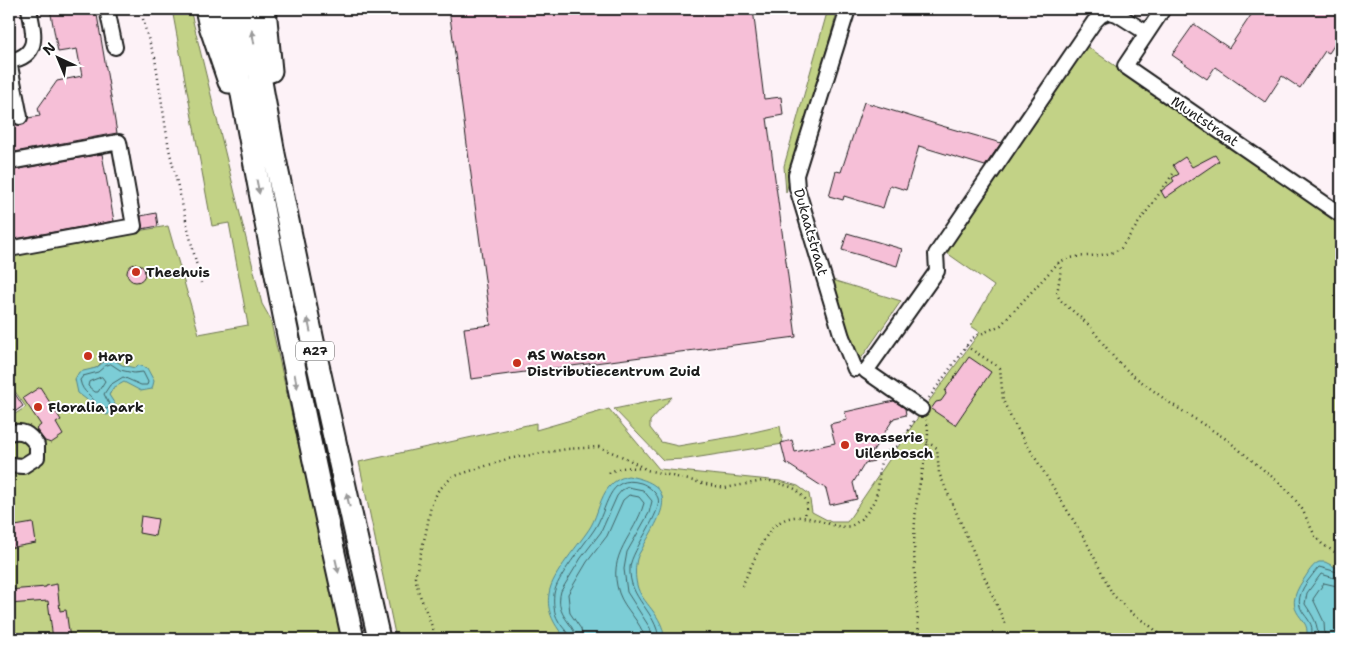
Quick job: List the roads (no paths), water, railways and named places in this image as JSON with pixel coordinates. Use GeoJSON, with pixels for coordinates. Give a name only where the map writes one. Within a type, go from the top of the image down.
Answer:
{"type":"FeatureCollection","features":[{"type":"Feature","properties":{"kind":"highway","name":"A27"},"geometry":{"type":"LineString","coordinates":[[206,9],[210,26],[249,139]]}},
{"type":"Feature","properties":{"kind":"highway","name":"A27"},"geometry":{"type":"LineString","coordinates":[[227,9],[249,139],[309,441],[353,639]]}},
{"type":"Feature","properties":{"kind":"highway","name":"A27"},"geometry":{"type":"LineString","coordinates":[[248,9],[274,154],[318,365],[379,639]]}},
{"type":"Feature","properties":{"kind":"highway","name":"A27"},"geometry":{"type":"LineString","coordinates":[[265,9],[270,47],[274,154]]}},
{"type":"Feature","properties":{"kind":"street"},"geometry":{"type":"LineString","coordinates":[[20,117],[9,61],[18,60],[30,51],[34,43],[30,9]]}},
{"type":"Feature","properties":{"kind":"street"},"geometry":{"type":"LineString","coordinates":[[108,9],[115,47]]}},
{"type":"Feature","properties":{"kind":"street","name":"Dukaatstraat"},"geometry":{"type":"LineString","coordinates":[[848,9],[796,175],[796,188],[842,337],[855,369]]}},
{"type":"Feature","properties":{"kind":"street","name":"Muntstraat"},"geometry":{"type":"LineString","coordinates":[[1163,9],[1125,66],[1341,215]]}},
{"type":"Feature","properties":{"kind":"street"},"geometry":{"type":"LineString","coordinates":[[921,409],[866,371],[937,271],[936,254],[1101,14],[1114,13],[1147,33]]}},
{"type":"Feature","properties":{"kind":"street"},"geometry":{"type":"LineString","coordinates":[[9,162],[119,142],[134,226],[9,249]]}},
{"type":"Feature","properties":{"kind":"street"},"geometry":{"type":"LineString","coordinates":[[9,433],[16,431],[29,434],[38,445],[37,457],[23,466],[9,465]]}},
{"type":"Feature","properties":{"kind":"water"},"geometry":{"type":"Polygon","coordinates":[[[108,359],[113,359],[122,365],[135,368],[138,365],[147,368],[154,381],[152,389],[141,391],[124,382],[113,388],[109,395],[118,409],[107,415],[100,411],[91,410],[90,402],[78,393],[75,379],[79,372],[96,368],[108,359]]]}},
{"type":"Feature","properties":{"kind":"water"},"geometry":{"type":"Polygon","coordinates":[[[628,476],[644,480],[655,486],[661,493],[663,502],[657,522],[638,555],[636,582],[639,592],[657,616],[664,639],[566,639],[558,629],[550,613],[548,601],[551,586],[561,568],[591,526],[606,491],[615,481],[628,476]]]}},
{"type":"Feature","properties":{"kind":"water"},"geometry":{"type":"Polygon","coordinates":[[[1319,562],[1325,562],[1341,570],[1341,639],[1305,639],[1306,625],[1295,609],[1294,601],[1297,592],[1310,569],[1319,562]]]}},
{"type":"Feature","properties":{"kind":"place","name":"Theehuis"},"geometry":{"type":"Point","coordinates":[136,272]}},
{"type":"Feature","properties":{"kind":"place","name":"Harp"},"geometry":{"type":"Point","coordinates":[88,356]}},
{"type":"Feature","properties":{"kind":"place","name":"AS Watson Distributiecentrum Zuid"},"geometry":{"type":"Point","coordinates":[517,363]}},
{"type":"Feature","properties":{"kind":"place","name":"Floralia park"},"geometry":{"type":"Point","coordinates":[38,407]}},
{"type":"Feature","properties":{"kind":"place","name":"Brasserie Uilenbosch"},"geometry":{"type":"Point","coordinates":[845,445]}}]}
